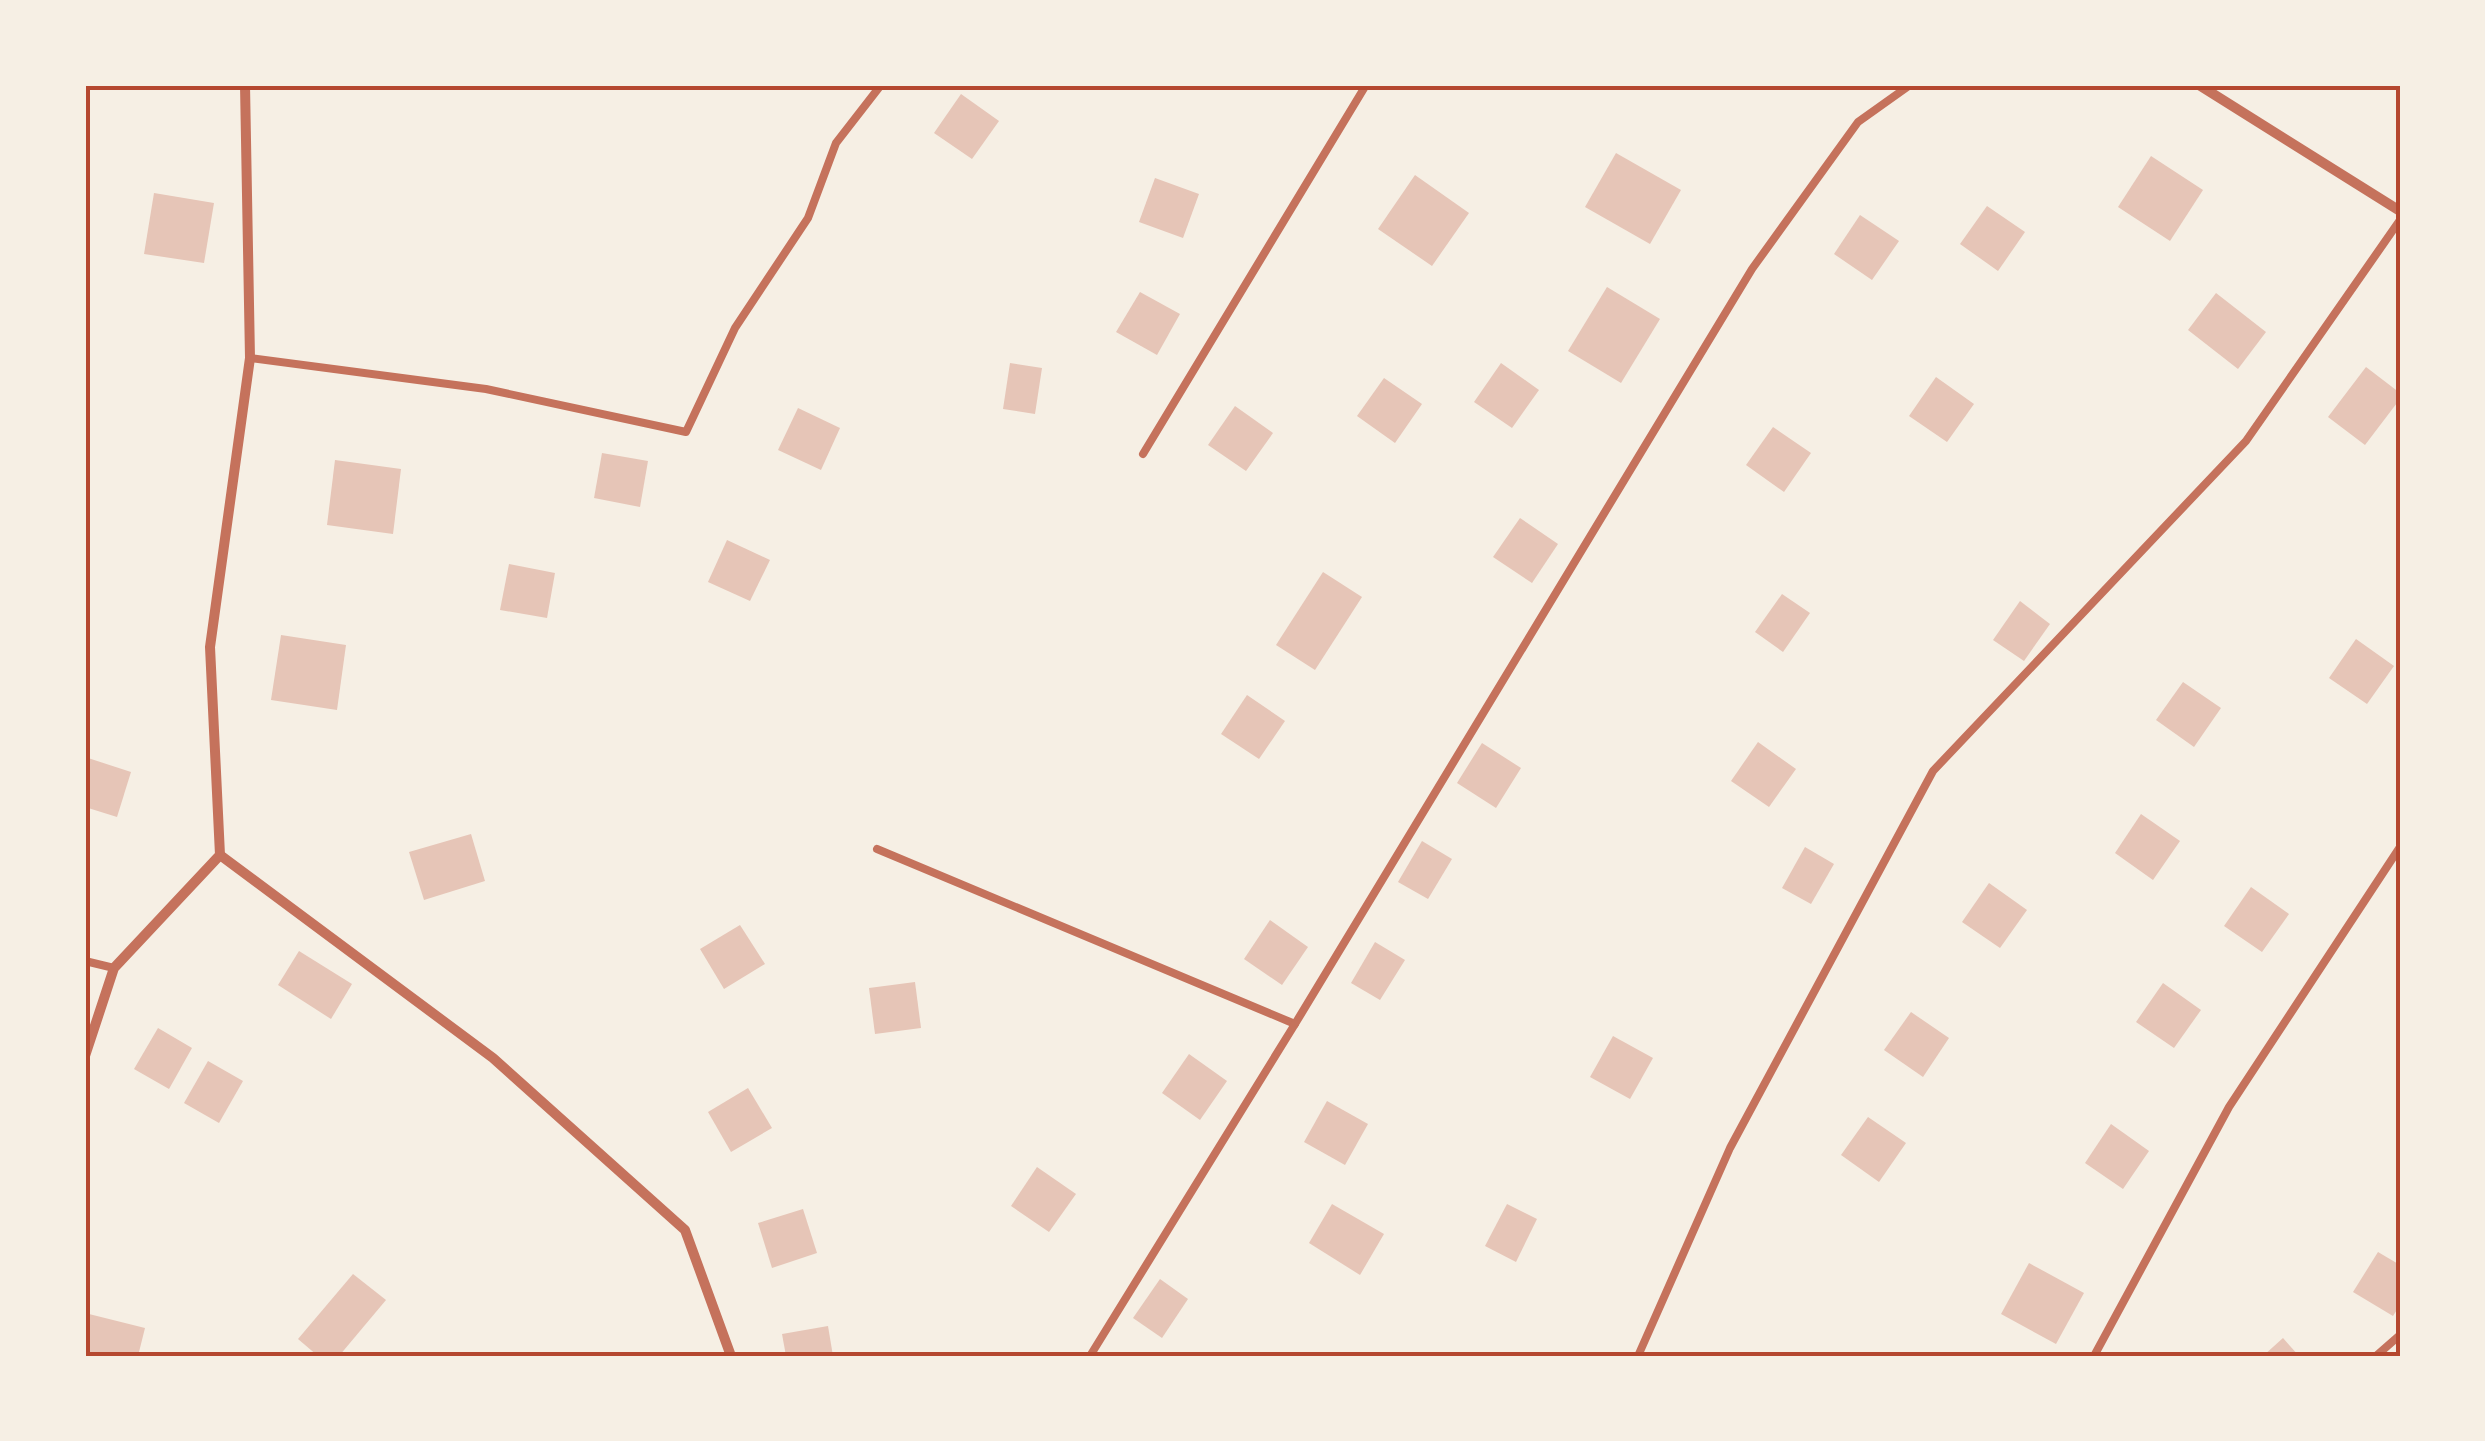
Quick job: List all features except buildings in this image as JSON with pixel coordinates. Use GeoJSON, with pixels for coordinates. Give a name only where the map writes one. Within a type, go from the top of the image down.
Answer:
{"type":"FeatureCollection","features":[{"type":"Feature","properties":{"kind":"street"},"geometry":{"type":"LineString","coordinates":[[85,1056],[114,968],[220,855],[210,647],[250,358],[245,85]]}},
{"type":"Feature","properties":{"kind":"street"},"geometry":{"type":"LineString","coordinates":[[2199,85],[2400,211]]}},
{"type":"Feature","properties":{"kind":"street"},"geometry":{"type":"LineString","coordinates":[[220,855],[493,1058],[685,1230],[730,1356]]}},
{"type":"Feature","properties":{"kind":"lane"},"geometry":{"type":"LineString","coordinates":[[250,358],[486,389],[686,432],[734,328],[808,218],[836,143],[881,85]]}},
{"type":"Feature","properties":{"kind":"lane"},"geometry":{"type":"LineString","coordinates":[[1144,454],[1366,85]]}},
{"type":"Feature","properties":{"kind":"lane"},"geometry":{"type":"LineString","coordinates":[[1090,1356],[1752,269],[1858,122],[1910,85]]}},
{"type":"Feature","properties":{"kind":"lane"},"geometry":{"type":"LineString","coordinates":[[1638,1356],[1730,1148],[1933,772],[2246,442],[2400,220]]}},
{"type":"Feature","properties":{"kind":"lane"},"geometry":{"type":"LineString","coordinates":[[2094,1356],[2229,1106],[2400,847]]}},
{"type":"Feature","properties":{"kind":"lane"},"geometry":{"type":"LineString","coordinates":[[877,849],[1295,1024]]}},
{"type":"Feature","properties":{"kind":"lane"},"geometry":{"type":"LineString","coordinates":[[85,961],[114,968]]}},
{"type":"Feature","properties":{"kind":"lane"},"geometry":{"type":"LineString","coordinates":[[2376,1356],[2400,1335]]}}]}
